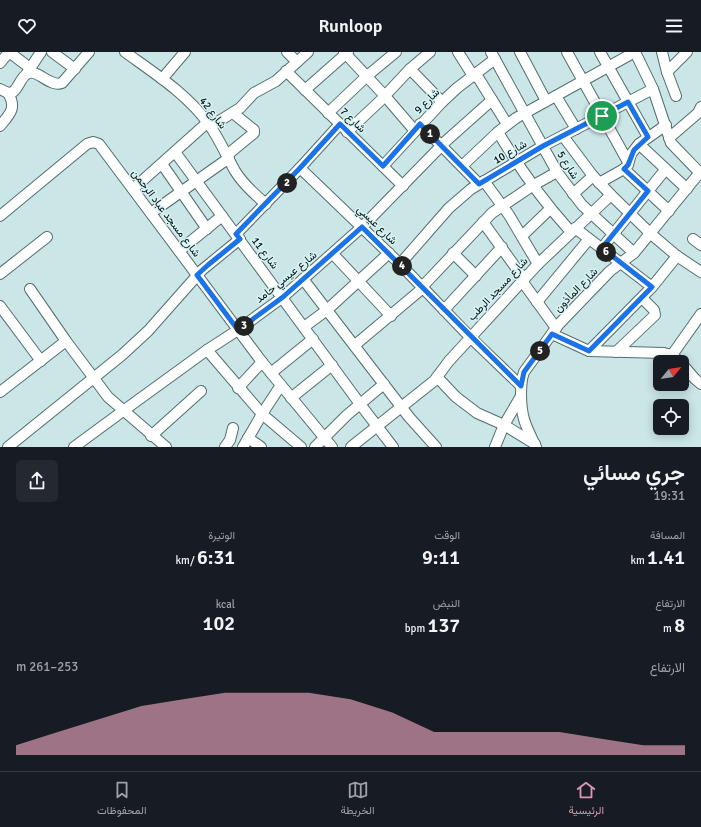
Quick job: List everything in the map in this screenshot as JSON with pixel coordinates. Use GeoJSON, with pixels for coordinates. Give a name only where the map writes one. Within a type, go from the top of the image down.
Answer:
{"type":"FeatureCollection","features":[{"type":"Feature","properties":{"kind":"street"},"geometry":{"type":"LineString","coordinates":[[0,64],[9,52],[29,71],[53,83],[59,84],[65,81],[89,52]]}},
{"type":"Feature","properties":{"kind":"street"},"geometry":{"type":"LineString","coordinates":[[4,91],[16,90],[41,52]]}},
{"type":"Feature","properties":{"kind":"street"},"geometry":{"type":"LineString","coordinates":[[52,52],[75,69]]}},
{"type":"Feature","properties":{"kind":"street"},"geometry":{"type":"LineString","coordinates":[[162,79],[185,52]]}},
{"type":"Feature","properties":{"kind":"street"},"geometry":{"type":"LineString","coordinates":[[287,52],[297,62]]}},
{"type":"Feature","properties":{"kind":"street"},"geometry":{"type":"LineString","coordinates":[[133,189],[209,124],[233,113],[246,103],[254,93],[271,85],[308,52]]}},
{"type":"Feature","properties":{"kind":"street"},"geometry":{"type":"LineString","coordinates":[[328,113],[367,76],[396,52]]}},
{"type":"Feature","properties":{"kind":"street"},"geometry":{"type":"LineString","coordinates":[[8,447],[122,355],[148,331],[197,275],[238,237],[266,204],[300,168],[344,128],[385,96],[410,69],[430,52]]}},
{"type":"Feature","properties":{"kind":"street"},"geometry":{"type":"LineString","coordinates":[[458,52],[470,71],[479,79],[507,124]]}},
{"type":"Feature","properties":{"kind":"street"},"geometry":{"type":"LineString","coordinates":[[520,52],[546,101]]}},
{"type":"Feature","properties":{"kind":"street"},"geometry":{"type":"LineString","coordinates":[[567,52],[602,116],[626,166],[648,191],[669,211]]}},
{"type":"Feature","properties":{"kind":"street"},"geometry":{"type":"LineString","coordinates":[[600,52],[648,137]]}},
{"type":"Feature","properties":{"kind":"street"},"geometry":{"type":"LineString","coordinates":[[462,166],[507,124],[524,113],[583,82],[635,52],[653,89],[669,138],[674,146],[700,172]]}},
{"type":"Feature","properties":{"kind":"street"},"geometry":{"type":"LineString","coordinates":[[662,52],[667,72],[676,96]]}},
{"type":"Feature","properties":{"kind":"street"},"geometry":{"type":"LineString","coordinates":[[667,72],[687,52]]}},
{"type":"Feature","properties":{"kind":"street"},"geometry":{"type":"LineString","coordinates":[[305,90],[346,53],[385,96],[418,127],[442,146],[462,166],[482,182],[502,205],[538,264]]}},
{"type":"Feature","properties":{"kind":"street","name":"شارع 42"},"geometry":{"type":"LineString","coordinates":[[132,54],[196,108],[209,124],[245,184],[266,204]]}},
{"type":"Feature","properties":{"kind":"street","name":"شارع 9"},"geometry":{"type":"LineString","coordinates":[[383,166],[442,102],[474,75],[493,56]]}},
{"type":"Feature","properties":{"kind":"street","name":"شارع 5"},"geometry":{"type":"LineString","coordinates":[[493,56],[557,172],[573,194],[591,214],[634,253]]}},
{"type":"Feature","properties":{"kind":"street"},"geometry":{"type":"LineString","coordinates":[[410,69],[442,102]]}},
{"type":"Feature","properties":{"kind":"street","name":"شارع 7"},"geometry":{"type":"LineString","coordinates":[[286,71],[403,186]]}},
{"type":"Feature","properties":{"kind":"street","name":"شارع 10"},"geometry":{"type":"LineString","coordinates":[[400,264],[456,201],[482,182],[543,146],[653,89]]}},
{"type":"Feature","properties":{"kind":"street"},"geometry":{"type":"LineString","coordinates":[[0,126],[12,108],[13,101],[4,91]]}},
{"type":"Feature","properties":{"kind":"street"},"geometry":{"type":"LineString","coordinates":[[556,96],[576,129]]}},
{"type":"Feature","properties":{"kind":"street","name":"شارع عيسي حامد"},"geometry":{"type":"LineString","coordinates":[[74,447],[123,410],[283,297],[362,227],[442,146],[492,100]]}},
{"type":"Feature","properties":{"kind":"street"},"geometry":{"type":"LineString","coordinates":[[669,138],[698,113],[701,107]]}},
{"type":"Feature","properties":{"kind":"street"},"geometry":{"type":"LineString","coordinates":[[151,213],[228,157],[254,133],[254,130],[233,113]]}},
{"type":"Feature","properties":{"kind":"street"},"geometry":{"type":"LineString","coordinates":[[573,194],[596,179],[626,166],[631,154],[639,144],[666,126]]}},
{"type":"Feature","properties":{"kind":"street"},"geometry":{"type":"LineString","coordinates":[[498,132],[532,186],[550,209],[573,230],[602,248],[652,287]]}},
{"type":"Feature","properties":{"kind":"street"},"geometry":{"type":"LineString","coordinates":[[563,136],[610,195],[651,234],[677,256],[701,272]]}},
{"type":"Feature","properties":{"kind":"street","name":"شارع مسجد عباد الرحمن"},"geometry":{"type":"LineString","coordinates":[[1,214],[90,142],[96,142],[99,144],[262,362],[332,447]]}},
{"type":"Feature","properties":{"kind":"street"},"geometry":{"type":"LineString","coordinates":[[639,144],[687,189]]}},
{"type":"Feature","properties":{"kind":"street","name":"شارع 11"},"geometry":{"type":"LineString","coordinates":[[175,152],[393,447]]}},
{"type":"Feature","properties":{"kind":"street"},"geometry":{"type":"LineString","coordinates":[[162,164],[207,228]]}},
{"type":"Feature","properties":{"kind":"street","name":"شارع عيسي"},"geometry":{"type":"LineString","coordinates":[[300,168],[400,264],[521,391]]}},
{"type":"Feature","properties":{"kind":"street"},"geometry":{"type":"LineString","coordinates":[[602,248],[665,170]]}},
{"type":"Feature","properties":{"kind":"street"},"geometry":{"type":"LineString","coordinates":[[355,345],[391,316],[422,287],[483,222],[502,205],[557,172]]}},
{"type":"Feature","properties":{"kind":"street","name":"شارع المأذون"},"geometry":{"type":"LineString","coordinates":[[535,445],[523,417],[521,391],[524,372],[554,331],[610,271],[634,253],[700,172]]}},
{"type":"Feature","properties":{"kind":"street","name":"شارع مسجد الرطب"},"geometry":{"type":"LineString","coordinates":[[351,447],[437,377],[470,337],[538,264],[610,195]]}},
{"type":"Feature","properties":{"kind":"street"},"geometry":{"type":"LineString","coordinates":[[522,236],[550,209]]}},
{"type":"Feature","properties":{"kind":"street"},"geometry":{"type":"LineString","coordinates":[[179,251],[222,216]]}},
{"type":"Feature","properties":{"kind":"street"},"geometry":{"type":"LineString","coordinates":[[483,222],[502,247],[554,331],[589,351],[664,353],[672,355],[701,314]]}},
{"type":"Feature","properties":{"kind":"street"},"geometry":{"type":"LineString","coordinates":[[0,274],[47,237]]}},
{"type":"Feature","properties":{"kind":"street"},"geometry":{"type":"LineString","coordinates":[[537,302],[589,239]]}},
{"type":"Feature","properties":{"kind":"street"},"geometry":{"type":"LineString","coordinates":[[444,310],[502,247]]}},
{"type":"Feature","properties":{"kind":"street"},"geometry":{"type":"LineString","coordinates":[[453,253],[476,276]]}},
{"type":"Feature","properties":{"kind":"street"},"geometry":{"type":"LineString","coordinates":[[333,254],[391,316]]}},
{"type":"Feature","properties":{"kind":"street"},"geometry":{"type":"LineString","coordinates":[[304,327],[360,282],[389,254]]}},
{"type":"Feature","properties":{"kind":"street"},"geometry":{"type":"LineString","coordinates":[[589,351],[642,298],[677,256]]}},
{"type":"Feature","properties":{"kind":"street"},"geometry":{"type":"LineString","coordinates":[[303,279],[430,445]]}},
{"type":"Feature","properties":{"kind":"street"},"geometry":{"type":"LineString","coordinates":[[30,289],[66,341],[108,397],[151,436],[166,447]]}},
{"type":"Feature","properties":{"kind":"street"},"geometry":{"type":"LineString","coordinates":[[616,352],[655,315],[654,310],[642,298]]}},
{"type":"Feature","properties":{"kind":"street"},"geometry":{"type":"LineString","coordinates":[[0,306],[41,361]]}},
{"type":"Feature","properties":{"kind":"street"},"geometry":{"type":"LineString","coordinates":[[271,373],[313,339]]}},
{"type":"Feature","properties":{"kind":"street"},"geometry":{"type":"LineString","coordinates":[[0,392],[66,341]]}},
{"type":"Feature","properties":{"kind":"street"},"geometry":{"type":"LineString","coordinates":[[207,350],[238,388],[262,414],[301,447]]}},
{"type":"Feature","properties":{"kind":"street"},"geometry":{"type":"LineString","coordinates":[[238,388],[262,362]]}},
{"type":"Feature","properties":{"kind":"street"},"geometry":{"type":"LineString","coordinates":[[291,398],[332,365]]}},
{"type":"Feature","properties":{"kind":"street"},"geometry":{"type":"LineString","coordinates":[[689,372],[701,384]]}},
{"type":"Feature","properties":{"kind":"street"},"geometry":{"type":"LineString","coordinates":[[437,377],[456,397],[470,408],[504,425],[535,445]]}},
{"type":"Feature","properties":{"kind":"street"},"geometry":{"type":"LineString","coordinates":[[315,447],[323,437],[384,384]]}},
{"type":"Feature","properties":{"kind":"street"},"geometry":{"type":"LineString","coordinates":[[261,447],[245,443],[281,385]]}},
{"type":"Feature","properties":{"kind":"street"},"geometry":{"type":"LineString","coordinates":[[151,436],[201,391]]}},
{"type":"Feature","properties":{"kind":"street"},"geometry":{"type":"LineString","coordinates":[[495,447],[521,391]]}},
{"type":"Feature","properties":{"kind":"street"},"geometry":{"type":"LineString","coordinates":[[225,447],[230,440],[233,428]]}},
{"type":"Feature","properties":{"kind":"route"},"geometry":{"type":"LineString","coordinates":[[628,102],[648,137],[639,144],[631,154],[628,165],[624,169],[648,191],[602,248],[652,287],[589,351],[552,334],[524,372],[521,386],[470,337],[362,227],[283,297],[238,330],[197,275],[240,239],[236,234],[340,124],[383,166],[420,124],[479,184],[543,146],[602,116],[628,102]]}}]}
